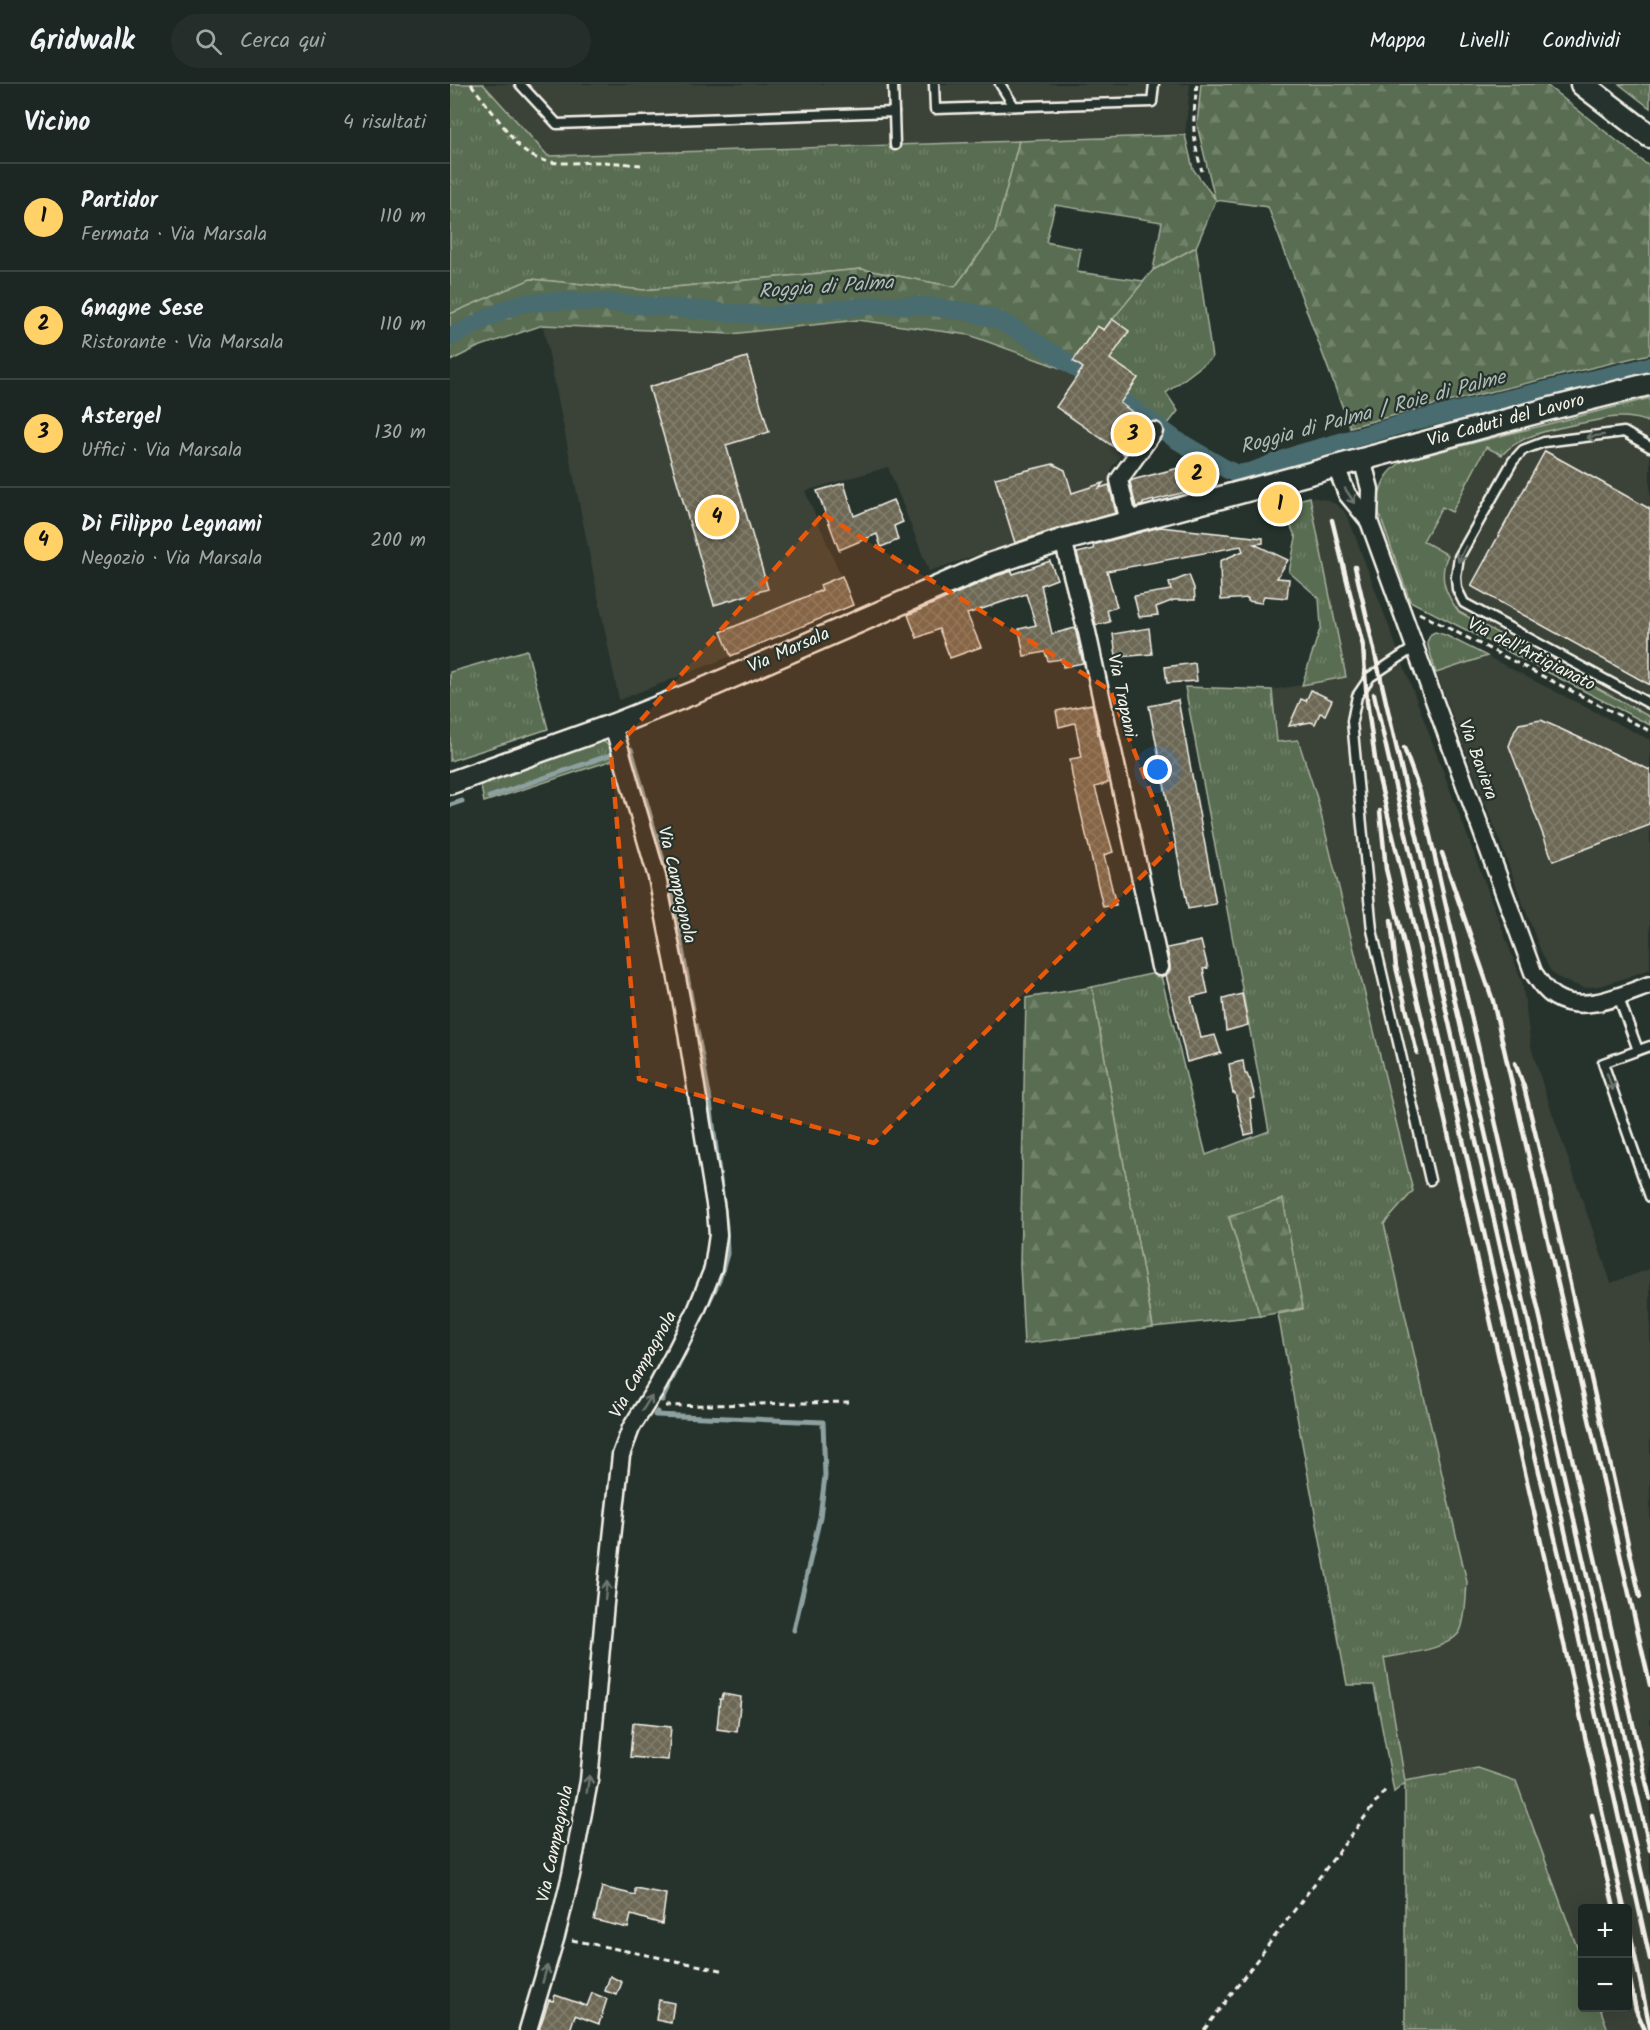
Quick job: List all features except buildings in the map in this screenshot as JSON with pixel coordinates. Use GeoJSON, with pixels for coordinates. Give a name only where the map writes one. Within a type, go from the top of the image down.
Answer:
{"type":"FeatureCollection","features":[{"type":"Feature","properties":{"kind":"main road"},"geometry":{"type":"LineString","coordinates":[[1581,84],[1650,136]]}},
{"type":"Feature","properties":{"kind":"street","name":"Via Caduti del Lavoro"},"geometry":{"type":"LineString","coordinates":[[1362,459],[1650,384]]}},
{"type":"Feature","properties":{"kind":"street"},"geometry":{"type":"LineString","coordinates":[[1129,522],[1119,480],[1154,431]]}},
{"type":"Feature","properties":{"kind":"street","name":"Via Marsala"},"geometry":{"type":"LineString","coordinates":[[450,783],[613,725],[711,686],[991,564],[1063,540],[1362,459]]}},
{"type":"Feature","properties":{"kind":"street","name":"Via Baviera"},"geometry":{"type":"LineString","coordinates":[[1362,459],[1370,489],[1369,521]]}},
{"type":"Feature","properties":{"kind":"street","name":"Via Baviera"},"geometry":{"type":"LineString","coordinates":[[1336,467],[1347,494],[1369,521],[1533,972],[1545,988],[1556,998],[1563,1000],[1593,1002],[1618,996]]}},
{"type":"Feature","properties":{"kind":"street","name":"Via Trapani"},"geometry":{"type":"LineString","coordinates":[[1063,540],[1087,632],[1160,967]]}},
{"type":"Feature","properties":{"kind":"street","name":"Via Campagnola"},"geometry":{"type":"LineString","coordinates":[[528,2030],[572,1875],[589,1781],[621,1455],[631,1428],[658,1385],[696,1311],[713,1269],[718,1235],[716,1210],[686,1026],[657,877],[613,725]]}},
{"type":"Feature","properties":{"kind":"street"},"geometry":{"type":"LineString","coordinates":[[1618,996],[1650,985]]}},
{"type":"Feature","properties":{"kind":"lane"},"geometry":{"type":"LineString","coordinates":[[520,84],[557,124],[894,112]]}},
{"type":"Feature","properties":{"kind":"lane"},"geometry":{"type":"LineString","coordinates":[[893,84],[895,145]]}},
{"type":"Feature","properties":{"kind":"lane"},"geometry":{"type":"LineString","coordinates":[[934,84],[935,110],[1152,102],[1154,84]]}},
{"type":"Feature","properties":{"kind":"lane"},"geometry":{"type":"LineString","coordinates":[[1000,84],[1014,106]]}},
{"type":"Feature","properties":{"kind":"lane"},"geometry":{"type":"LineString","coordinates":[[1650,447],[1624,432],[1544,442],[1523,450],[1513,461],[1459,557],[1456,577],[1457,589],[1464,603],[1650,704]]}},
{"type":"Feature","properties":{"kind":"lane"},"geometry":{"type":"LineString","coordinates":[[1416,647],[1370,677],[1357,696],[1352,721],[1372,930],[1430,1180]]}},
{"type":"Feature","properties":{"kind":"lane"},"geometry":{"type":"LineString","coordinates":[[1618,996],[1638,1050]]}},
{"type":"Feature","properties":{"kind":"lane"},"geometry":{"type":"LineString","coordinates":[[1650,1046],[1603,1063],[1650,1197]]}},
{"type":"Feature","properties":{"kind":"path"},"geometry":{"type":"LineString","coordinates":[[471,84],[520,148],[530,156],[562,164],[596,162],[641,165]]}},
{"type":"Feature","properties":{"kind":"path"},"geometry":{"type":"LineString","coordinates":[[1197,84],[1192,126],[1202,171]]}},
{"type":"Feature","properties":{"kind":"path","name":"Via dell'Artigianato"},"geometry":{"type":"LineString","coordinates":[[1399,603],[1650,731]]}},
{"type":"Feature","properties":{"kind":"path"},"geometry":{"type":"LineString","coordinates":[[645,1406],[849,1402]]}},
{"type":"Feature","properties":{"kind":"path"},"geometry":{"type":"LineString","coordinates":[[1204,2030],[1386,1789]]}},
{"type":"Feature","properties":{"kind":"path"},"geometry":{"type":"LineString","coordinates":[[556,1936],[726,1971]]}},
{"type":"Feature","properties":{"kind":"highlighted area"},"geometry":{"type":"Polygon","coordinates":[[[823,514],[1110,690],[1172,846],[874,1143],[639,1079],[611,754],[823,514]]]}},
{"type":"Feature","properties":{"kind":"shaded area"},"geometry":{"type":"Polygon","coordinates":[[[483,84],[1190,84],[1185,135],[547,156],[483,84]]]}},
{"type":"Feature","properties":{"kind":"shaded area"},"geometry":{"type":"Polygon","coordinates":[[[1112,319],[1129,331],[1117,348],[1138,378],[1121,404],[1146,422],[1112,467],[1108,482],[1117,514],[1026,539],[929,571],[888,467],[805,491],[853,605],[619,700],[543,325],[731,334],[858,320],[969,335],[1079,374],[1088,382],[1086,370],[1073,361],[1097,326],[1112,319]]]}},
{"type":"Feature","properties":{"kind":"shaded area"},"geometry":{"type":"Polygon","coordinates":[[[1650,398],[1650,725],[1410,601],[1379,491],[1384,478],[1392,468],[1403,461],[1650,398]]]}},
{"type":"Feature","properties":{"kind":"shaded area"},"geometry":{"type":"Polygon","coordinates":[[[1310,497],[1327,500],[1344,511],[1349,520],[1522,982],[1531,1047],[1611,1283],[1650,1269],[1650,2030],[1405,2030],[1405,1782],[1384,1658],[1443,1645],[1467,1582],[1384,1224],[1413,1191],[1317,798],[1298,740],[1277,742],[1272,690],[1345,677],[1310,497]]]}},
{"type":"Feature","properties":{"kind":"shaded area"},"geometry":{"type":"Polygon","coordinates":[[[1435,632],[1445,635],[1650,740],[1650,969],[1604,985],[1585,988],[1557,977],[1550,970],[1540,949],[1427,648],[1428,637],[1435,632]]]}},
{"type":"Feature","properties":{"kind":"green space"},"geometry":{"type":"Polygon","coordinates":[[[450,84],[483,84],[548,156],[1019,141],[995,233],[955,287],[861,269],[644,290],[531,279],[450,314],[450,84]]]}},
{"type":"Feature","properties":{"kind":"green space"},"geometry":{"type":"Polygon","coordinates":[[[1201,84],[1545,84],[1650,167],[1650,354],[1350,427],[1268,207],[1216,200],[1196,247],[1153,270],[1162,222],[1055,205],[1046,242],[1081,249],[1077,272],[1144,281],[1104,330],[1097,327],[1066,370],[969,335],[858,320],[731,334],[543,325],[478,347],[450,361],[450,314],[531,279],[644,290],[861,269],[955,287],[995,233],[1019,141],[1185,135],[1193,169],[1215,199],[1197,125],[1201,84]]]}},
{"type":"Feature","properties":{"kind":"green space"},"geometry":{"type":"Polygon","coordinates":[[[1619,84],[1650,84],[1650,108],[1619,84]]]}},
{"type":"Feature","properties":{"kind":"green space"},"geometry":{"type":"Polygon","coordinates":[[[1196,247],[1212,358],[1166,393],[1178,411],[1168,424],[1127,394],[1138,378],[1104,355],[1117,348],[1129,332],[1112,319],[1153,270],[1196,247]]]}},
{"type":"Feature","properties":{"kind":"green space"},"geometry":{"type":"Polygon","coordinates":[[[1650,398],[1648,422],[1618,417],[1566,426],[1523,440],[1502,455],[1486,447],[1452,512],[1442,507],[1423,541],[1448,555],[1443,578],[1447,592],[1459,612],[1650,717],[1650,725],[1410,601],[1377,507],[1384,480],[1403,461],[1650,398]]]}},
{"type":"Feature","properties":{"kind":"green space"},"geometry":{"type":"Polygon","coordinates":[[[1310,497],[1346,677],[1302,685],[1321,626],[1319,598],[1289,572],[1296,538],[1282,507],[1290,502],[1310,497]]]}},
{"type":"Feature","properties":{"kind":"green space"},"geometry":{"type":"Polygon","coordinates":[[[1435,632],[1487,656],[1436,673],[1427,642],[1431,634],[1435,632]]]}},
{"type":"Feature","properties":{"kind":"green space"},"geometry":{"type":"Polygon","coordinates":[[[527,650],[548,729],[450,761],[450,672],[527,650]]]}},
{"type":"Feature","properties":{"kind":"green space"},"geometry":{"type":"Polygon","coordinates":[[[1185,687],[1272,690],[1277,742],[1298,740],[1317,798],[1413,1191],[1384,1224],[1467,1582],[1464,1616],[1459,1633],[1434,1648],[1384,1658],[1405,1781],[1478,1768],[1516,1781],[1578,1950],[1578,2012],[1601,2012],[1608,2030],[1405,2030],[1405,1783],[1394,1792],[1374,1685],[1347,1685],[1278,1314],[1303,1309],[1229,1217],[1260,1316],[1153,1327],[1092,987],[1160,972],[1206,1155],[1269,1131],[1185,687]]]}},
{"type":"Feature","properties":{"kind":"green space"},"geometry":{"type":"Polygon","coordinates":[[[602,740],[610,747],[613,760],[484,802],[480,781],[602,740]]]}},
{"type":"Feature","properties":{"kind":"green space"},"geometry":{"type":"Polygon","coordinates":[[[1092,987],[1153,1327],[1024,1344],[1020,1265],[1026,998],[1092,987]]]}},
{"type":"Feature","properties":{"kind":"green space"},"geometry":{"type":"Polygon","coordinates":[[[1283,1199],[1303,1308],[1260,1316],[1229,1217],[1283,1199]]]}},
{"type":"Feature","properties":{"kind":"waterway","name":"Roggia di Palma"},"geometry":{"type":"LineString","coordinates":[[450,337],[522,303],[561,301],[613,303],[768,316],[880,305],[924,306],[971,312],[998,320],[1088,376]]}},
{"type":"Feature","properties":{"kind":"waterway","name":"Roggia di Palma / Roie di Palme"},"geometry":{"type":"LineString","coordinates":[[1126,403],[1175,439],[1237,474],[1414,421],[1650,366]]}},
{"type":"Feature","properties":{"kind":"waterway"},"geometry":{"type":"LineString","coordinates":[[628,750],[631,749],[671,888],[693,1009]]}},
{"type":"Feature","properties":{"kind":"waterway"},"geometry":{"type":"LineString","coordinates":[[489,797],[610,755]]}},
{"type":"Feature","properties":{"kind":"waterway"},"geometry":{"type":"LineString","coordinates":[[450,805],[462,801]]}},
{"type":"Feature","properties":{"kind":"waterway"},"geometry":{"type":"LineString","coordinates":[[696,1025],[709,1094],[726,1226],[727,1254],[719,1281],[706,1308]]}},
{"type":"Feature","properties":{"kind":"waterway"},"geometry":{"type":"LineString","coordinates":[[662,1400],[692,1338]]}},
{"type":"Feature","properties":{"kind":"waterway"},"geometry":{"type":"LineString","coordinates":[[657,1412],[655,1415],[823,1422],[825,1476],[820,1517],[794,1630]]}},
{"type":"Feature","properties":{"kind":"railway"},"geometry":{"type":"LineString","coordinates":[[1332,520],[1363,646],[1367,701],[1376,766],[1577,1630],[1650,1959]]}},
{"type":"Feature","properties":{"kind":"railway"},"geometry":{"type":"LineString","coordinates":[[1355,567],[1650,1850]]}},
{"type":"Feature","properties":{"kind":"railway"},"geometry":{"type":"LineString","coordinates":[[1374,694],[1650,1911]]}},
{"type":"Feature","properties":{"kind":"railway"},"geometry":{"type":"LineString","coordinates":[[1404,748],[1420,792],[1650,1799]]}},
{"type":"Feature","properties":{"kind":"railway"},"geometry":{"type":"LineString","coordinates":[[1380,811],[1386,869],[1623,1904]]}},
{"type":"Feature","properties":{"kind":"railway"},"geometry":{"type":"LineString","coordinates":[[1442,853],[1493,1001],[1650,1685]]}},
{"type":"Feature","properties":{"kind":"railway"},"geometry":{"type":"LineString","coordinates":[[1391,920],[1396,967],[1417,1053]]}},
{"type":"Feature","properties":{"kind":"railway"},"geometry":{"type":"LineString","coordinates":[[1515,1063],[1524,1087],[1547,1181],[1640,1597]]}},
{"type":"Feature","properties":{"kind":"railway"},"geometry":{"type":"LineString","coordinates":[[1592,1815],[1613,1904]]}},
{"type":"Feature","properties":{"kind":"railway"},"geometry":{"type":"LineString","coordinates":[[1632,1942],[1650,2028]]}},
{"type":"Feature","properties":{"kind":"railway"},"geometry":{"type":"LineString","coordinates":[[1632,1990],[1636,2010],[1645,2030]]}},
{"type":"Feature","properties":{"kind":"place","name":"Astergel"},"geometry":{"type":"Point","coordinates":[1133,434]}},
{"type":"Feature","properties":{"kind":"place","name":"Gnagne Sese"},"geometry":{"type":"Point","coordinates":[1197,474]}},
{"type":"Feature","properties":{"kind":"place","name":"Partidor"},"geometry":{"type":"Point","coordinates":[1280,504]}},
{"type":"Feature","properties":{"kind":"place","name":"Di Filippo Legnami"},"geometry":{"type":"Point","coordinates":[717,517]}}]}
